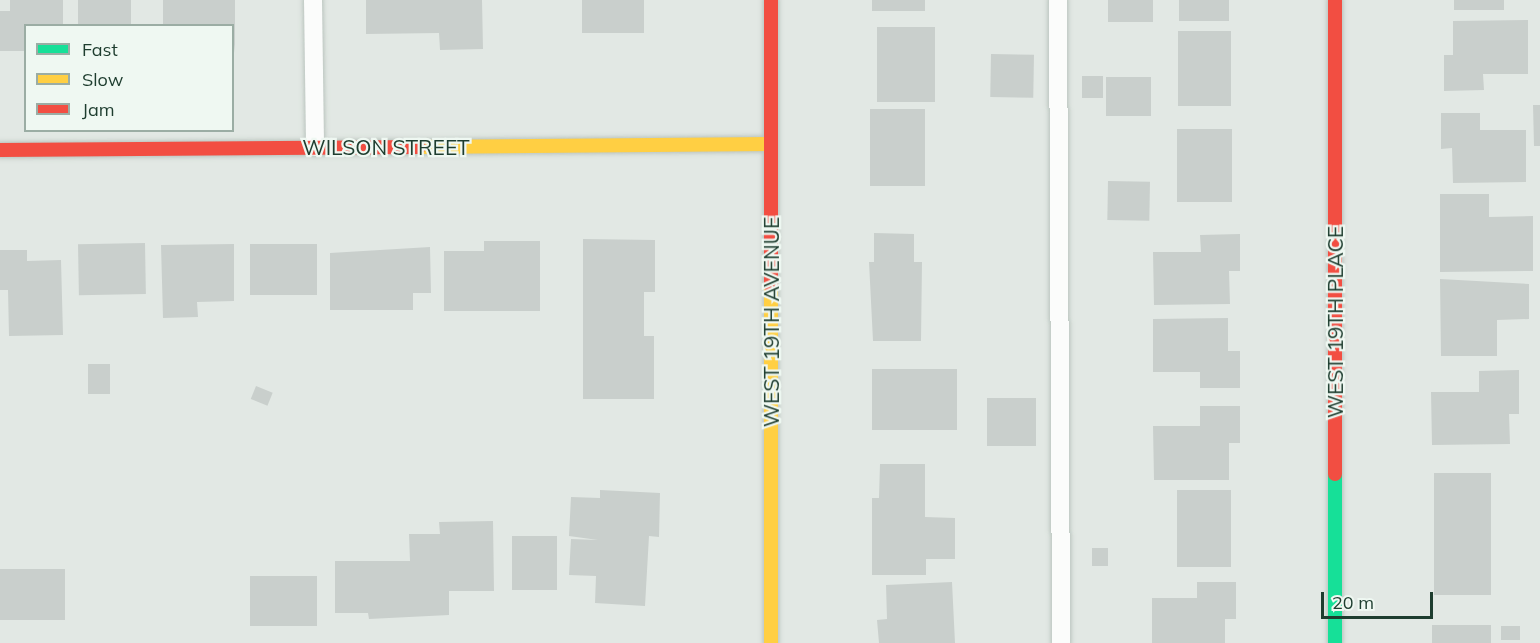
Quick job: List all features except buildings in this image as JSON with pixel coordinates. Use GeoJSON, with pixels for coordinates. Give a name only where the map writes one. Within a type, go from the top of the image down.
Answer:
{"type":"FeatureCollection","features":[{"type":"Feature","properties":{"kind":"street","name":"WEST 19TH AVENUE"},"geometry":{"type":"LineString","coordinates":[[771,0],[771,643]]}},
{"type":"Feature","properties":{"kind":"street","name":"WEST 19TH PLACE"},"geometry":{"type":"LineString","coordinates":[[1335,0],[1335,643]]}},
{"type":"Feature","properties":{"kind":"street","name":"WILSON STREET"},"geometry":{"type":"LineString","coordinates":[[0,150],[771,144]]}},
{"type":"Feature","properties":{"kind":"lane"},"geometry":{"type":"LineString","coordinates":[[313,0],[315,147]]}},
{"type":"Feature","properties":{"kind":"lane"},"geometry":{"type":"LineString","coordinates":[[1058,0],[1061,643]]}},
{"type":"Feature","properties":{"kind":"traffic: fast"},"geometry":{"type":"LineString","coordinates":[[1335,474],[1335,643]]}},
{"type":"Feature","properties":{"kind":"traffic: slow"},"geometry":{"type":"LineString","coordinates":[[419,147],[771,144]]}},
{"type":"Feature","properties":{"kind":"traffic: slow"},"geometry":{"type":"LineString","coordinates":[[771,286],[771,643]]}},
{"type":"Feature","properties":{"kind":"traffic: jam"},"geometry":{"type":"LineString","coordinates":[[771,0],[771,286]]}},
{"type":"Feature","properties":{"kind":"traffic: jam"},"geometry":{"type":"LineString","coordinates":[[1335,0],[1335,474]]}},
{"type":"Feature","properties":{"kind":"traffic: jam"},"geometry":{"type":"LineString","coordinates":[[0,150],[419,147]]}}]}
